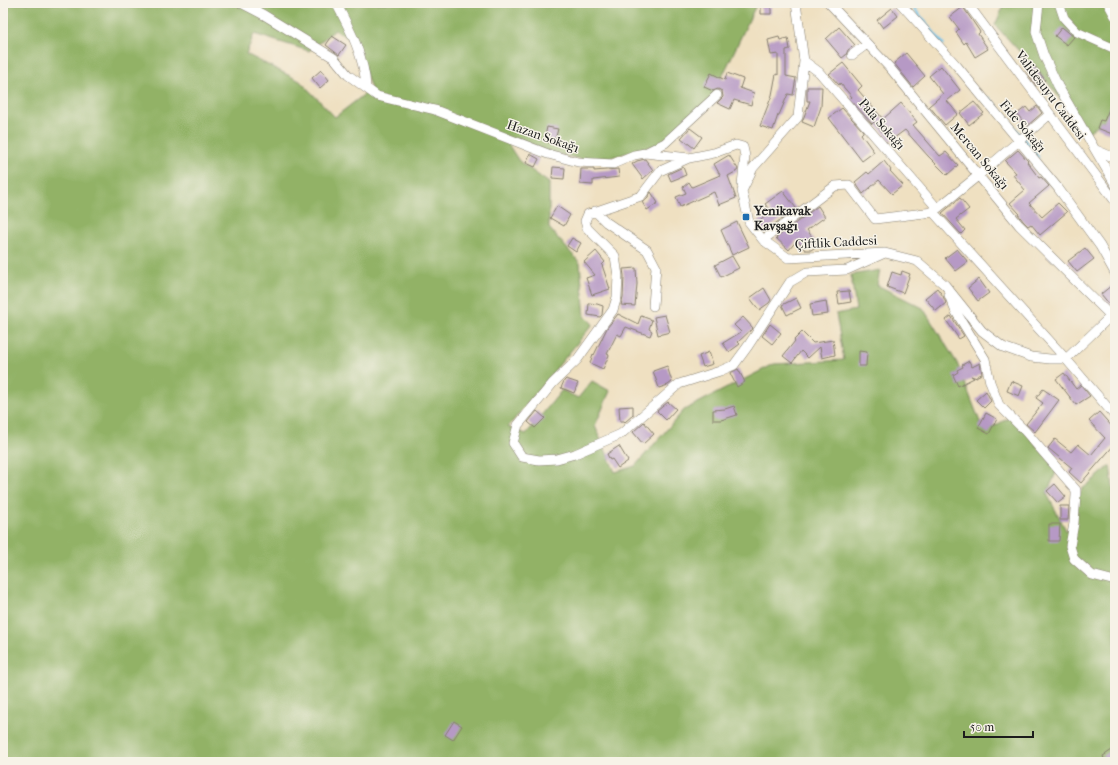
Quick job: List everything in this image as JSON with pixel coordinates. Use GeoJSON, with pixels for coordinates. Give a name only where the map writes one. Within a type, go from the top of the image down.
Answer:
{"type":"FeatureCollection","features":[{"type":"Feature","properties":{"kind":"street","name":"Hazan Sokağı"},"geometry":{"type":"LineString","coordinates":[[241,3],[264,15],[334,58],[348,75],[377,96],[435,110],[548,154],[578,162],[613,164],[634,155],[645,153],[689,158],[714,153],[736,145],[743,147],[745,156],[742,190]]}},
{"type":"Feature","properties":{"kind":"street"},"geometry":{"type":"LineString","coordinates":[[336,3],[363,63],[366,76],[366,88]]}},
{"type":"Feature","properties":{"kind":"street"},"geometry":{"type":"LineString","coordinates":[[742,190],[753,168],[798,117],[804,61],[796,3]]}},
{"type":"Feature","properties":{"kind":"street","name":"Mercan Sokağı"},"geometry":{"type":"LineString","coordinates":[[829,3],[890,68],[1019,225],[1114,316]]}},
{"type":"Feature","properties":{"kind":"street","name":"Fide Sokağı"},"geometry":{"type":"LineString","coordinates":[[900,3],[1022,139],[1100,246],[1115,273]]}},
{"type":"Feature","properties":{"kind":"street"},"geometry":{"type":"LineString","coordinates":[[910,3],[911,15]]}},
{"type":"Feature","properties":{"kind":"street","name":"Validesuyu Caddesi"},"geometry":{"type":"LineString","coordinates":[[967,3],[1049,115],[1115,201]]}},
{"type":"Feature","properties":{"kind":"street"},"geometry":{"type":"LineString","coordinates":[[1039,3],[1036,32],[1044,56],[1058,86],[1115,184]]}},
{"type":"Feature","properties":{"kind":"street"},"geometry":{"type":"LineString","coordinates":[[1059,3],[1064,18],[1077,32],[1115,49]]}},
{"type":"Feature","properties":{"kind":"street"},"geometry":{"type":"LineString","coordinates":[[1108,3],[1115,16]]}},
{"type":"Feature","properties":{"kind":"street"},"geometry":{"type":"LineString","coordinates":[[852,55],[867,44]]}},
{"type":"Feature","properties":{"kind":"street","name":"Pala Sokağı"},"geometry":{"type":"LineString","coordinates":[[804,61],[819,72],[935,210],[1066,359]]}},
{"type":"Feature","properties":{"kind":"street"},"geometry":{"type":"LineString","coordinates":[[645,153],[665,143],[717,95]]}},
{"type":"Feature","properties":{"kind":"street"},"geometry":{"type":"LineString","coordinates":[[763,240],[835,186],[849,185],[875,219],[935,210],[979,175],[1049,115]]}},
{"type":"Feature","properties":{"kind":"street"},"geometry":{"type":"LineString","coordinates":[[1096,150],[1115,158]]}},
{"type":"Feature","properties":{"kind":"street"},"geometry":{"type":"LineString","coordinates":[[689,158],[660,171],[641,196],[588,214],[585,221],[587,228],[615,256],[618,276],[617,297],[613,310],[577,360],[553,383],[518,425],[513,443],[522,457],[539,460],[557,459],[575,454],[621,434],[679,384],[734,365],[790,282],[807,272],[847,270],[885,253]]}},
{"type":"Feature","properties":{"kind":"street","name":"Çiftlik Caddesi"},"geometry":{"type":"LineString","coordinates":[[742,190],[749,222],[763,240],[788,258],[885,253],[917,261],[945,286],[982,331],[1003,346],[1031,357],[1066,359]]}},
{"type":"Feature","properties":{"kind":"street"},"geometry":{"type":"LineString","coordinates":[[595,211],[606,222],[647,250],[656,267],[653,306]]}},
{"type":"Feature","properties":{"kind":"street"},"geometry":{"type":"LineString","coordinates":[[945,286],[956,312],[985,360],[990,382],[999,405],[1025,431],[1076,490],[1074,523],[1070,546],[1074,559],[1092,576],[1115,582]]}},
{"type":"Feature","properties":{"kind":"street"},"geometry":{"type":"LineString","coordinates":[[1114,316],[1066,359],[1115,416]]}},
{"type":"Feature","properties":{"kind":"green space"},"geometry":{"type":"Polygon","coordinates":[[[3,3],[757,3],[707,109],[656,145],[594,162],[544,151],[518,139],[508,144],[519,161],[549,183],[549,228],[580,263],[585,316],[593,324],[508,427],[526,434],[562,390],[578,398],[592,381],[610,391],[595,426],[615,472],[635,466],[684,410],[774,364],[844,360],[836,314],[856,310],[851,275],[880,270],[877,285],[923,308],[957,363],[984,432],[1012,416],[1057,470],[1047,494],[1067,532],[1081,490],[1110,466],[1115,499],[1115,751],[1102,758],[1102,762],[3,762],[3,3]],[[335,30],[309,51],[254,34],[246,54],[300,81],[335,117],[371,89],[356,43],[335,30]]]}},
{"type":"Feature","properties":{"kind":"green space"},"geometry":{"type":"Polygon","coordinates":[[[1005,3],[1115,3],[1115,112],[1087,133],[1045,79],[995,25],[1005,3]]]}},
{"type":"Feature","properties":{"kind":"building"},"geometry":{"type":"Polygon","coordinates":[[[761,3],[771,3],[771,14],[761,14],[761,3]]]}},
{"type":"Feature","properties":{"kind":"building"},"geometry":{"type":"Polygon","coordinates":[[[963,7],[980,32],[978,34],[988,49],[975,57],[966,42],[964,44],[956,32],[959,29],[950,17],[963,7]]]}},
{"type":"Feature","properties":{"kind":"building"},"geometry":{"type":"Polygon","coordinates":[[[892,8],[898,16],[883,28],[877,20],[892,8]]]}},
{"type":"Feature","properties":{"kind":"building"},"geometry":{"type":"Polygon","coordinates":[[[839,27],[855,45],[848,50],[846,55],[842,58],[826,39],[839,27]]]}},
{"type":"Feature","properties":{"kind":"building"},"geometry":{"type":"Polygon","coordinates":[[[1062,27],[1074,37],[1067,45],[1055,36],[1062,27]]]}},
{"type":"Feature","properties":{"kind":"building"},"geometry":{"type":"Polygon","coordinates":[[[332,36],[346,45],[339,55],[326,45],[332,36]]]}},
{"type":"Feature","properties":{"kind":"building"},"geometry":{"type":"Polygon","coordinates":[[[779,37],[780,40],[788,38],[790,49],[786,50],[786,76],[796,78],[793,95],[788,94],[773,130],[760,126],[772,95],[776,74],[778,75],[778,54],[771,55],[768,40],[779,37]]]}},
{"type":"Feature","properties":{"kind":"building"},"geometry":{"type":"Polygon","coordinates":[[[906,53],[925,76],[913,87],[894,63],[906,53]]]}},
{"type":"Feature","properties":{"kind":"building"},"geometry":{"type":"Polygon","coordinates":[[[843,63],[862,86],[858,90],[883,119],[901,103],[917,122],[913,125],[940,156],[946,152],[958,165],[947,175],[905,130],[890,141],[874,122],[872,124],[850,99],[852,97],[840,83],[839,85],[829,74],[843,63]]]}},
{"type":"Feature","properties":{"kind":"building"},"geometry":{"type":"Polygon","coordinates":[[[1034,65],[1045,80],[1036,86],[1026,71],[1034,65]]]}},
{"type":"Feature","properties":{"kind":"building"},"geometry":{"type":"Polygon","coordinates":[[[941,66],[960,90],[947,101],[958,114],[945,125],[929,106],[943,94],[929,76],[941,66]]]}},
{"type":"Feature","properties":{"kind":"building"},"geometry":{"type":"Polygon","coordinates":[[[321,70],[329,80],[320,88],[312,78],[321,70]]]}},
{"type":"Feature","properties":{"kind":"building"},"geometry":{"type":"Polygon","coordinates":[[[711,73],[725,80],[727,73],[743,79],[740,88],[754,93],[751,105],[734,100],[730,109],[717,103],[723,97],[722,91],[718,89],[713,91],[704,87],[711,73]]]}},
{"type":"Feature","properties":{"kind":"building"},"geometry":{"type":"Polygon","coordinates":[[[807,87],[822,87],[821,107],[814,127],[802,122],[810,101],[807,101],[807,87]]]}},
{"type":"Feature","properties":{"kind":"building"},"geometry":{"type":"Polygon","coordinates":[[[1115,95],[1115,135],[1097,128],[1100,120],[1104,121],[1115,95]]]}},
{"type":"Feature","properties":{"kind":"building"},"geometry":{"type":"Polygon","coordinates":[[[974,102],[984,113],[969,125],[960,113],[974,102]]]}},
{"type":"Feature","properties":{"kind":"building"},"geometry":{"type":"Polygon","coordinates":[[[1037,106],[1042,113],[1027,126],[1017,114],[1026,107],[1030,112],[1037,106]]]}},
{"type":"Feature","properties":{"kind":"building"},"geometry":{"type":"Polygon","coordinates":[[[842,108],[863,131],[861,134],[874,152],[862,161],[829,118],[842,108]]]}},
{"type":"Feature","properties":{"kind":"building"},"geometry":{"type":"Polygon","coordinates":[[[547,127],[558,129],[554,144],[544,141],[547,127]]]}},
{"type":"Feature","properties":{"kind":"building"},"geometry":{"type":"Polygon","coordinates":[[[690,128],[702,137],[694,148],[681,138],[690,128]]]}},
{"type":"Feature","properties":{"kind":"building"},"geometry":{"type":"Polygon","coordinates":[[[1018,150],[1028,161],[1027,162],[1039,178],[1041,177],[1049,186],[1029,203],[1042,217],[1058,203],[1067,212],[1040,235],[1031,224],[1028,226],[1023,221],[1018,214],[1019,213],[1010,203],[1025,190],[1013,175],[1016,173],[1005,161],[1018,150]]]}},
{"type":"Feature","properties":{"kind":"building"},"geometry":{"type":"Polygon","coordinates":[[[530,154],[539,159],[535,167],[526,163],[530,154]]]}},
{"type":"Feature","properties":{"kind":"building"},"geometry":{"type":"Polygon","coordinates":[[[729,155],[738,169],[728,176],[736,198],[719,205],[714,192],[680,207],[676,197],[686,193],[683,187],[689,182],[692,187],[720,175],[714,164],[729,155]]]}},
{"type":"Feature","properties":{"kind":"building"},"geometry":{"type":"Polygon","coordinates":[[[645,159],[653,170],[643,179],[632,164],[645,159]]]}},
{"type":"Feature","properties":{"kind":"building"},"geometry":{"type":"Polygon","coordinates":[[[884,161],[891,170],[890,171],[903,185],[892,194],[879,180],[863,194],[855,182],[867,172],[869,174],[884,161]]]}},
{"type":"Feature","properties":{"kind":"building"},"geometry":{"type":"Polygon","coordinates":[[[553,167],[565,168],[564,179],[552,178],[553,167]]]}},
{"type":"Feature","properties":{"kind":"building"},"geometry":{"type":"Polygon","coordinates":[[[683,167],[686,175],[671,181],[668,174],[683,167]]]}},
{"type":"Feature","properties":{"kind":"building"},"geometry":{"type":"Polygon","coordinates":[[[581,169],[594,169],[594,171],[618,169],[619,177],[593,180],[593,185],[580,184],[581,169]]]}},
{"type":"Feature","properties":{"kind":"building"},"geometry":{"type":"Polygon","coordinates":[[[783,191],[796,208],[764,232],[757,223],[771,212],[765,204],[783,191]]]}},
{"type":"Feature","properties":{"kind":"building"},"geometry":{"type":"Polygon","coordinates":[[[651,192],[658,203],[647,210],[642,202],[646,200],[651,192]]]}},
{"type":"Feature","properties":{"kind":"building"},"geometry":{"type":"Polygon","coordinates":[[[960,198],[969,209],[956,219],[965,230],[961,234],[942,213],[960,198]]]}},
{"type":"Feature","properties":{"kind":"building"},"geometry":{"type":"Polygon","coordinates":[[[557,206],[570,215],[564,226],[550,218],[557,206]]]}},
{"type":"Feature","properties":{"kind":"building"},"geometry":{"type":"Polygon","coordinates":[[[818,206],[825,217],[807,230],[818,245],[811,250],[805,250],[797,240],[789,250],[776,238],[818,206]]]}},
{"type":"Feature","properties":{"kind":"building"},"geometry":{"type":"Polygon","coordinates":[[[737,222],[749,247],[732,255],[721,230],[737,222]]]}},
{"type":"Feature","properties":{"kind":"building"},"geometry":{"type":"Polygon","coordinates":[[[572,238],[581,243],[576,252],[567,246],[572,238]]]}},
{"type":"Feature","properties":{"kind":"building"},"geometry":{"type":"Polygon","coordinates":[[[1085,248],[1094,259],[1077,272],[1068,261],[1085,248]]]}},
{"type":"Feature","properties":{"kind":"building"},"geometry":{"type":"Polygon","coordinates":[[[957,249],[968,262],[956,271],[945,258],[957,249]]]}},
{"type":"Feature","properties":{"kind":"building"},"geometry":{"type":"Polygon","coordinates":[[[596,251],[605,262],[602,265],[610,289],[592,295],[586,278],[595,275],[584,262],[596,251]]]}},
{"type":"Feature","properties":{"kind":"building"},"geometry":{"type":"Polygon","coordinates":[[[732,256],[739,268],[721,277],[715,265],[732,256]]]}},
{"type":"Feature","properties":{"kind":"building"},"geometry":{"type":"Polygon","coordinates":[[[636,268],[637,284],[635,306],[621,305],[623,297],[623,269],[636,268]]]}},
{"type":"Feature","properties":{"kind":"building"},"geometry":{"type":"Polygon","coordinates":[[[902,271],[910,274],[903,293],[887,287],[892,272],[901,275],[902,271]]]}},
{"type":"Feature","properties":{"kind":"building"},"geometry":{"type":"Polygon","coordinates":[[[979,279],[989,293],[978,301],[968,288],[979,279]]]}},
{"type":"Feature","properties":{"kind":"building"},"geometry":{"type":"Polygon","coordinates":[[[1112,285],[1115,289],[1115,300],[1110,305],[1101,294],[1112,285]]]}},
{"type":"Feature","properties":{"kind":"building"},"geometry":{"type":"Polygon","coordinates":[[[764,288],[771,300],[759,310],[750,298],[764,288]]]}},
{"type":"Feature","properties":{"kind":"building"},"geometry":{"type":"Polygon","coordinates":[[[937,288],[946,303],[936,311],[925,298],[937,288]]]}},
{"type":"Feature","properties":{"kind":"building"},"geometry":{"type":"Polygon","coordinates":[[[849,291],[851,302],[839,304],[837,292],[849,291]]]}},
{"type":"Feature","properties":{"kind":"building"},"geometry":{"type":"Polygon","coordinates":[[[796,298],[801,308],[787,315],[782,305],[796,298]]]}},
{"type":"Feature","properties":{"kind":"building"},"geometry":{"type":"Polygon","coordinates":[[[826,301],[828,314],[812,316],[810,304],[826,301]]]}},
{"type":"Feature","properties":{"kind":"building"},"geometry":{"type":"Polygon","coordinates":[[[589,303],[603,306],[602,315],[600,317],[588,315],[589,303]]]}},
{"type":"Feature","properties":{"kind":"building"},"geometry":{"type":"Polygon","coordinates":[[[618,314],[638,324],[641,316],[652,320],[649,329],[652,331],[650,336],[626,327],[621,336],[617,334],[607,354],[609,355],[603,369],[590,363],[593,354],[594,355],[607,328],[618,314]]]}},
{"type":"Feature","properties":{"kind":"building"},"geometry":{"type":"Polygon","coordinates":[[[665,315],[670,332],[658,335],[654,317],[665,315]]]}},
{"type":"Feature","properties":{"kind":"building"},"geometry":{"type":"Polygon","coordinates":[[[951,316],[964,336],[959,339],[946,320],[951,316]]]}},
{"type":"Feature","properties":{"kind":"building"},"geometry":{"type":"Polygon","coordinates":[[[743,317],[753,328],[738,342],[740,344],[729,352],[723,343],[741,332],[734,325],[743,317]]]}},
{"type":"Feature","properties":{"kind":"building"},"geometry":{"type":"Polygon","coordinates":[[[770,324],[781,333],[772,344],[762,336],[770,324]]]}},
{"type":"Feature","properties":{"kind":"building"},"geometry":{"type":"Polygon","coordinates":[[[802,332],[813,343],[833,340],[835,355],[822,358],[820,347],[808,358],[801,351],[792,363],[783,356],[795,341],[794,340],[802,332]]]}},
{"type":"Feature","properties":{"kind":"building"},"geometry":{"type":"Polygon","coordinates":[[[859,351],[867,352],[866,366],[859,366],[859,351]]]}},
{"type":"Feature","properties":{"kind":"building"},"geometry":{"type":"Polygon","coordinates":[[[709,352],[713,364],[703,367],[699,356],[709,352]]]}},
{"type":"Feature","properties":{"kind":"building"},"geometry":{"type":"Polygon","coordinates":[[[969,361],[972,367],[980,363],[982,374],[977,376],[977,378],[971,376],[974,378],[958,386],[953,375],[958,372],[957,370],[963,367],[962,365],[969,361]]]}},
{"type":"Feature","properties":{"kind":"building"},"geometry":{"type":"Polygon","coordinates":[[[667,366],[672,382],[659,388],[653,371],[667,366]]]}},
{"type":"Feature","properties":{"kind":"building"},"geometry":{"type":"Polygon","coordinates":[[[738,369],[745,382],[737,387],[730,373],[738,369]]]}},
{"type":"Feature","properties":{"kind":"building"},"geometry":{"type":"Polygon","coordinates":[[[1064,373],[1076,389],[1081,385],[1090,396],[1076,405],[1056,379],[1064,373]]]}},
{"type":"Feature","properties":{"kind":"building"},"geometry":{"type":"Polygon","coordinates":[[[566,379],[578,383],[574,393],[561,388],[566,379]]]}},
{"type":"Feature","properties":{"kind":"building"},"geometry":{"type":"Polygon","coordinates":[[[1011,381],[1023,386],[1019,396],[1007,391],[1011,381]]]}},
{"type":"Feature","properties":{"kind":"building"},"geometry":{"type":"Polygon","coordinates":[[[1043,389],[1059,400],[1035,432],[1026,424],[1043,403],[1036,398],[1043,389]]]}},
{"type":"Feature","properties":{"kind":"building"},"geometry":{"type":"Polygon","coordinates":[[[986,391],[991,401],[984,408],[976,400],[986,391]]]}},
{"type":"Feature","properties":{"kind":"building"},"geometry":{"type":"Polygon","coordinates":[[[668,402],[676,409],[666,420],[657,411],[668,402]]]}},
{"type":"Feature","properties":{"kind":"building"},"geometry":{"type":"Polygon","coordinates":[[[633,406],[633,415],[625,422],[620,421],[619,407],[633,406]]]}},
{"type":"Feature","properties":{"kind":"building"},"geometry":{"type":"Polygon","coordinates":[[[734,406],[737,415],[721,420],[713,420],[713,410],[725,409],[734,406]]]}},
{"type":"Feature","properties":{"kind":"building"},"geometry":{"type":"Polygon","coordinates":[[[537,411],[545,418],[535,428],[528,422],[537,411]]]}},
{"type":"Feature","properties":{"kind":"building"},"geometry":{"type":"Polygon","coordinates":[[[1099,412],[1115,430],[1115,444],[1081,483],[1069,472],[1072,468],[1048,448],[1055,439],[1071,452],[1078,444],[1091,455],[1105,438],[1089,421],[1099,412]]]}},
{"type":"Feature","properties":{"kind":"building"},"geometry":{"type":"Polygon","coordinates":[[[986,413],[997,419],[989,434],[978,428],[986,413]]]}},
{"type":"Feature","properties":{"kind":"building"},"geometry":{"type":"Polygon","coordinates":[[[644,422],[654,434],[643,444],[633,432],[644,422]]]}},
{"type":"Feature","properties":{"kind":"building"},"geometry":{"type":"Polygon","coordinates":[[[619,446],[628,461],[618,468],[612,459],[610,460],[607,454],[619,446]]]}},
{"type":"Feature","properties":{"kind":"building"},"geometry":{"type":"Polygon","coordinates":[[[1055,484],[1066,497],[1058,503],[1047,491],[1055,484]]]}},
{"type":"Feature","properties":{"kind":"building"},"geometry":{"type":"Polygon","coordinates":[[[1060,506],[1069,506],[1068,520],[1060,520],[1060,506]]]}},
{"type":"Feature","properties":{"kind":"building"},"geometry":{"type":"Polygon","coordinates":[[[1049,524],[1060,524],[1059,541],[1049,541],[1049,524]]]}},
{"type":"Feature","properties":{"kind":"building"},"geometry":{"type":"Polygon","coordinates":[[[454,721],[462,726],[453,740],[445,735],[454,721]]]}},
{"type":"Feature","properties":{"kind":"building"},"geometry":{"type":"Polygon","coordinates":[[[1115,748],[1115,762],[1105,762],[1103,756],[1115,748]]]}},
{"type":"Feature","properties":{"kind":"waterway"},"geometry":{"type":"LineString","coordinates":[[915,3],[915,10],[943,44]]}},
{"type":"Feature","properties":{"kind":"waterway"},"geometry":{"type":"LineString","coordinates":[[989,98],[1038,157]]}},
{"type":"Feature","properties":{"kind":"place","name":"Yenikavak Kavşağı"},"geometry":{"type":"Point","coordinates":[746,217]}}]}
